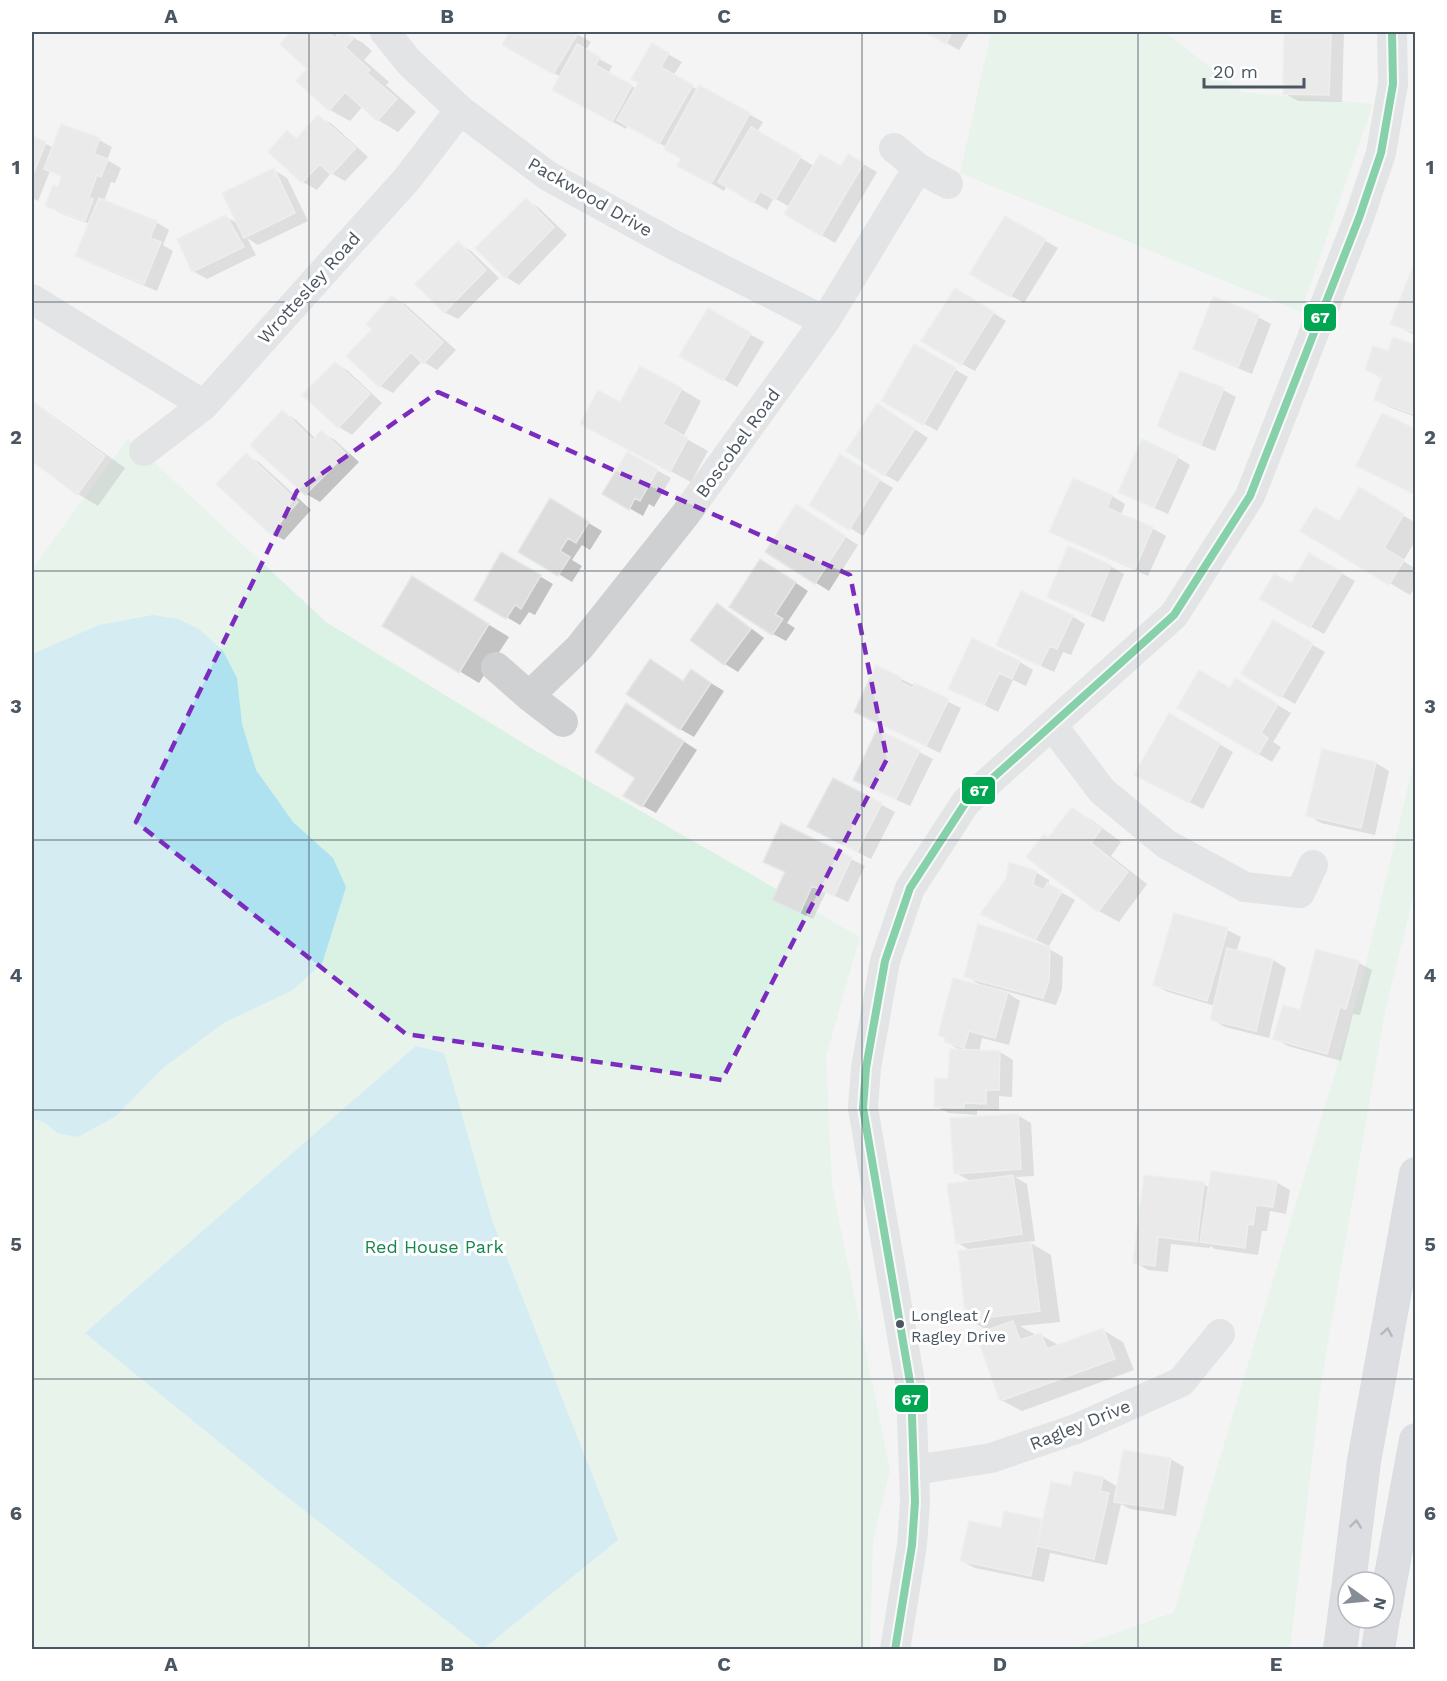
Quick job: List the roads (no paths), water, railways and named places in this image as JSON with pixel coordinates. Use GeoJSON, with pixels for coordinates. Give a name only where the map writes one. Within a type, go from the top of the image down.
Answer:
{"type":"FeatureCollection","features":[{"type":"Feature","properties":{"kind":"highway"},"geometry":{"type":"LineString","coordinates":[[1350,1570],[1364,1461],[1416,1174]]}},
{"type":"Feature","properties":{"kind":"highway"},"geometry":{"type":"LineString","coordinates":[[1392,1570],[1416,1440]]}},
{"type":"Feature","properties":{"kind":"highway"},"geometry":{"type":"LineString","coordinates":[[1340,1650],[1343,1630]]}},
{"type":"Feature","properties":{"kind":"highway"},"geometry":{"type":"LineString","coordinates":[[1378,1650],[1382,1630]]}},
{"type":"Feature","properties":{"kind":"street","name":"Packwood Drive"},"geometry":{"type":"LineString","coordinates":[[385,32],[409,62],[460,110],[548,176],[672,244],[825,321]]}},
{"type":"Feature","properties":{"kind":"street"},"geometry":{"type":"LineString","coordinates":[[895,1650],[912,1545],[915,1502],[911,1388],[863,1108],[866,1068],[885,961],[910,888],[966,802],[1174,615],[1250,496],[1359,218],[1381,153],[1393,84],[1392,32]]}},
{"type":"Feature","properties":{"kind":"street","name":"Wrottesley Road"},"geometry":{"type":"LineString","coordinates":[[144,451],[204,405],[407,179],[460,110]]}},
{"type":"Feature","properties":{"kind":"street"},"geometry":{"type":"LineString","coordinates":[[894,148],[918,168],[948,184]]}},
{"type":"Feature","properties":{"kind":"street","name":"Boscobel Road"},"geometry":{"type":"LineString","coordinates":[[529,696],[579,648],[685,515],[825,321],[918,168]]}},
{"type":"Feature","properties":{"kind":"street"},"geometry":{"type":"LineString","coordinates":[[32,299],[204,405]]}},
{"type":"Feature","properties":{"kind":"street"},"geometry":{"type":"LineString","coordinates":[[496,667],[562,722]]}},
{"type":"Feature","properties":{"kind":"street"},"geometry":{"type":"LineString","coordinates":[[1052,725],[1102,791],[1166,844],[1235,882],[1245,887],[1300,893],[1313,865]]}},
{"type":"Feature","properties":{"kind":"street","name":"Ragley Drive"},"geometry":{"type":"LineString","coordinates":[[915,1470],[991,1458],[1097,1420],[1180,1382],[1220,1334]]}},
{"type":"Feature","properties":{"kind":"water"},"geometry":{"type":"Polygon","coordinates":[[[153,615],[178,619],[199,629],[223,651],[237,678],[242,724],[256,770],[293,822],[333,858],[346,887],[322,964],[291,991],[225,1022],[164,1067],[116,1116],[78,1137],[57,1133],[45,1123],[32,1118],[32,654],[99,625],[153,615]]]}},
{"type":"Feature","properties":{"kind":"water"},"geometry":{"type":"Polygon","coordinates":[[[416,1046],[444,1053],[493,1223],[618,1540],[483,1649],[282,1493],[85,1333],[416,1046]]]}},
{"type":"Feature","properties":{"kind":"place","name":"Longleat / Ragley Drive"},"geometry":{"type":"Point","coordinates":[900,1324]}},
{"type":"Feature","properties":{"kind":"park label","name":"Red House Park"},"geometry":{"type":"Point","coordinates":[434,1247]}}]}
